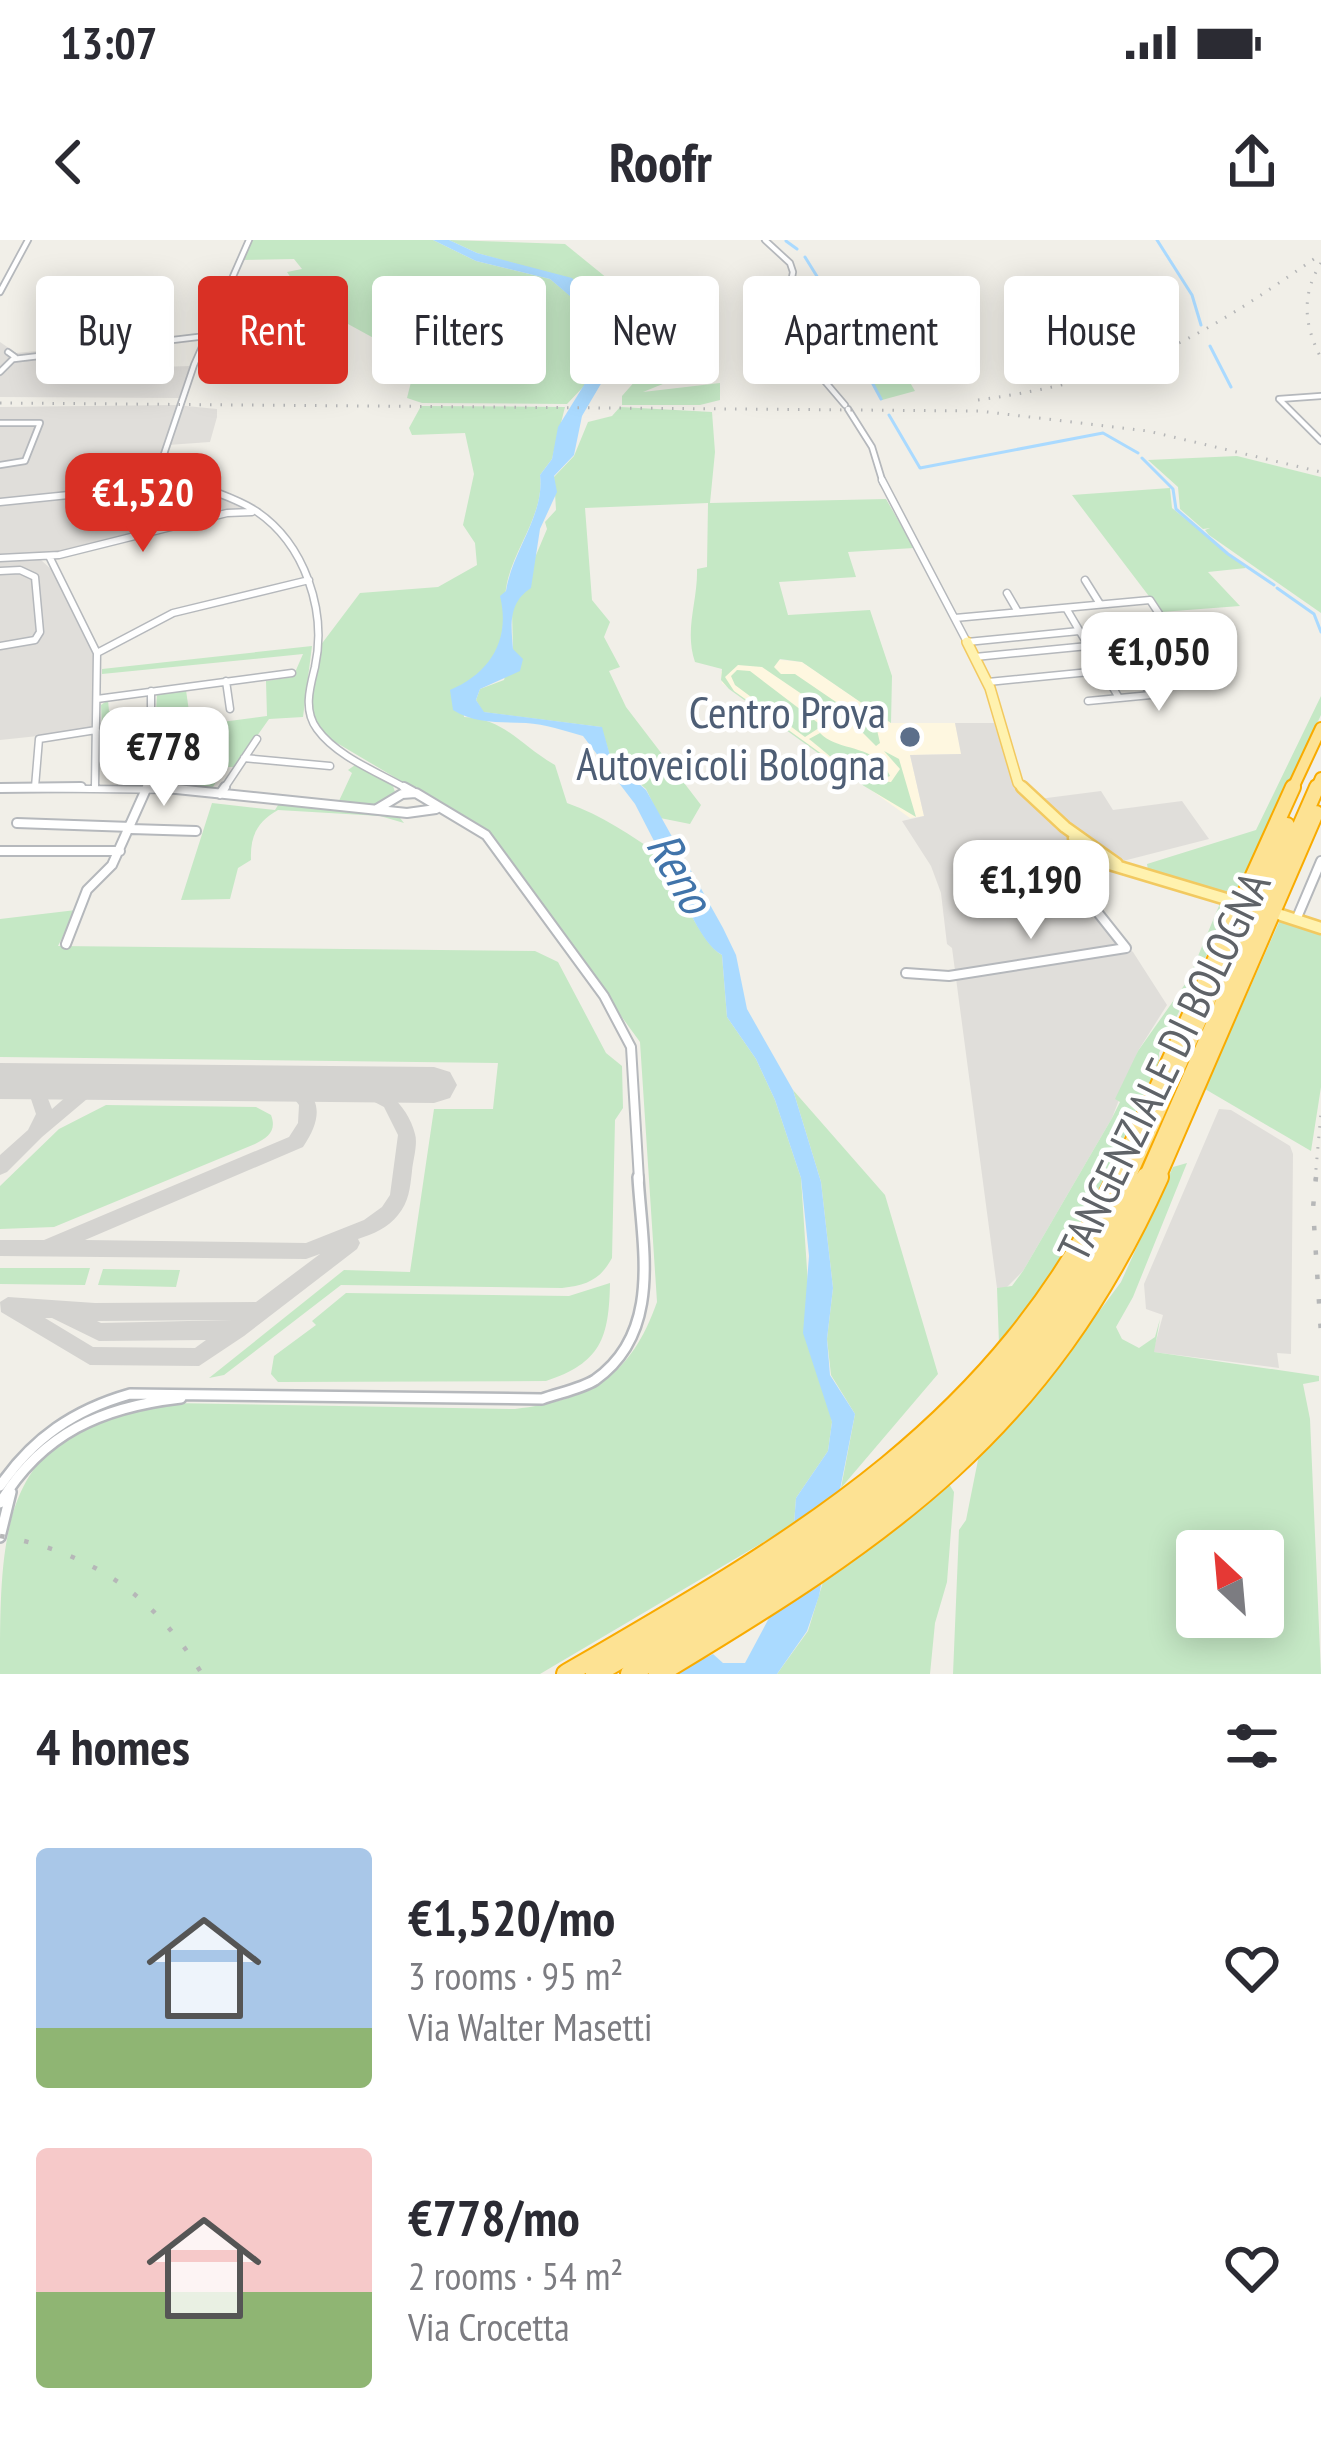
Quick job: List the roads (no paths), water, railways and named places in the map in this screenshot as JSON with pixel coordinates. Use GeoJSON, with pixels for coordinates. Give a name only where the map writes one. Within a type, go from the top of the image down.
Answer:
{"type":"FeatureCollection","features":[{"type":"Feature","properties":{"kind":"highway","name":"TANGENZIALE DI BOLOGNA"},"geometry":{"type":"LineString","coordinates":[[566,1674],[778,1548],[854,1496],[952,1413],[1029,1337],[1113,1187],[1321,728]]}},
{"type":"Feature","properties":{"kind":"highway"},"geometry":{"type":"LineString","coordinates":[[595,1674],[773,1568],[868,1503],[951,1433],[1029,1337],[1111,1216],[1321,749]]}},
{"type":"Feature","properties":{"kind":"highway"},"geometry":{"type":"LineString","coordinates":[[630,1674],[809,1565],[884,1511],[1032,1378],[1124,1224],[1321,778]]}},
{"type":"Feature","properties":{"kind":"highway","name":"TANGENZIALE DI BOLOGNA"},"geometry":{"type":"LineString","coordinates":[[658,1674],[804,1585],[881,1531],[964,1460],[1093,1303],[1136,1228],[1321,801]]}},
{"type":"Feature","properties":{"kind":"main road"},"geometry":{"type":"LineString","coordinates":[[973,641],[1016,779],[1089,855],[1233,901]]}},
{"type":"Feature","properties":{"kind":"main road"},"geometry":{"type":"LineString","coordinates":[[1281,916],[1321,928]]}},
{"type":"Feature","properties":{"kind":"street"},"geometry":{"type":"LineString","coordinates":[[0,292],[28,240]]}},
{"type":"Feature","properties":{"kind":"street"},"geometry":{"type":"LineString","coordinates":[[233,276],[249,240]]}},
{"type":"Feature","properties":{"kind":"street"},"geometry":{"type":"LineString","coordinates":[[765,240],[793,272],[782,331],[846,407],[872,447],[884,488],[955,618],[973,641],[1079,631]]}},
{"type":"Feature","properties":{"kind":"street"},"geometry":{"type":"LineString","coordinates":[[773,247],[782,241]]}},
{"type":"Feature","properties":{"kind":"street"},"geometry":{"type":"LineString","coordinates":[[4,356],[198,337]]}},
{"type":"Feature","properties":{"kind":"street"},"geometry":{"type":"LineString","coordinates":[[1,1485],[48,1432],[99,1402],[145,1392],[542,1399],[594,1381],[614,1363],[636,1331],[645,1295],[635,1073],[625,1031],[500,851],[476,828],[327,739],[311,720],[308,698],[323,626],[309,580],[264,518],[180,475],[164,454],[198,358]]}},
{"type":"Feature","properties":{"kind":"street"},"geometry":{"type":"LineString","coordinates":[[1321,396],[1279,399],[1321,441]]}},
{"type":"Feature","properties":{"kind":"street"},"geometry":{"type":"LineString","coordinates":[[0,423],[40,423],[25,461],[0,465]]}},
{"type":"Feature","properties":{"kind":"street"},"geometry":{"type":"LineString","coordinates":[[0,502],[98,493]]}},
{"type":"Feature","properties":{"kind":"street"},"geometry":{"type":"LineString","coordinates":[[220,494],[239,511]]}},
{"type":"Feature","properties":{"kind":"street"},"geometry":{"type":"LineString","coordinates":[[227,513],[233,503]]}},
{"type":"Feature","properties":{"kind":"street"},"geometry":{"type":"LineString","coordinates":[[0,558],[49,556],[239,511],[264,518]]}},
{"type":"Feature","properties":{"kind":"street"},"geometry":{"type":"LineString","coordinates":[[49,556],[98,652],[94,787]]}},
{"type":"Feature","properties":{"kind":"street"},"geometry":{"type":"LineString","coordinates":[[296,561],[297,583]]}},
{"type":"Feature","properties":{"kind":"street"},"geometry":{"type":"LineString","coordinates":[[0,571],[20,570],[35,577],[40,632],[35,640],[0,646]]}},
{"type":"Feature","properties":{"kind":"street"},"geometry":{"type":"LineString","coordinates":[[98,652],[181,610],[309,580]]}},
{"type":"Feature","properties":{"kind":"street"},"geometry":{"type":"LineString","coordinates":[[1085,580],[1101,605]]}},
{"type":"Feature","properties":{"kind":"street"},"geometry":{"type":"LineString","coordinates":[[297,583],[314,592]]}},
{"type":"Feature","properties":{"kind":"street"},"geometry":{"type":"LineString","coordinates":[[1006,593],[1018,613]]}},
{"type":"Feature","properties":{"kind":"street"},"geometry":{"type":"LineString","coordinates":[[955,618],[1150,600],[1191,662],[988,682]]}},
{"type":"Feature","properties":{"kind":"street"},"geometry":{"type":"LineString","coordinates":[[1066,608],[1118,698]]}},
{"type":"Feature","properties":{"kind":"street"},"geometry":{"type":"LineString","coordinates":[[981,656],[1088,646]]}},
{"type":"Feature","properties":{"kind":"street"},"geometry":{"type":"LineString","coordinates":[[1088,701],[1151,695],[1134,668]]}},
{"type":"Feature","properties":{"kind":"street"},"geometry":{"type":"LineString","coordinates":[[97,699],[292,673]]}},
{"type":"Feature","properties":{"kind":"street"},"geometry":{"type":"LineString","coordinates":[[226,681],[230,709]]}},
{"type":"Feature","properties":{"kind":"street"},"geometry":{"type":"LineString","coordinates":[[151,691],[151,717]]}},
{"type":"Feature","properties":{"kind":"street"},"geometry":{"type":"LineString","coordinates":[[34,787],[39,739],[96,730]]}},
{"type":"Feature","properties":{"kind":"street"},"geometry":{"type":"LineString","coordinates":[[220,794],[257,739]]}},
{"type":"Feature","properties":{"kind":"street"},"geometry":{"type":"LineString","coordinates":[[244,758],[330,766]]}},
{"type":"Feature","properties":{"kind":"street"},"geometry":{"type":"LineString","coordinates":[[66,944],[87,890],[120,851],[131,828],[148,786],[151,759]]}},
{"type":"Feature","properties":{"kind":"street"},"geometry":{"type":"LineString","coordinates":[[384,772],[398,785],[398,811]]}},
{"type":"Feature","properties":{"kind":"street"},"geometry":{"type":"LineString","coordinates":[[0,788],[148,786],[398,811],[443,810]]}},
{"type":"Feature","properties":{"kind":"street"},"geometry":{"type":"LineString","coordinates":[[376,809],[416,793]]}},
{"type":"Feature","properties":{"kind":"street"},"geometry":{"type":"LineString","coordinates":[[420,810],[425,800]]}},
{"type":"Feature","properties":{"kind":"street"},"geometry":{"type":"LineString","coordinates":[[16,824],[196,831]]}},
{"type":"Feature","properties":{"kind":"street"},"geometry":{"type":"LineString","coordinates":[[0,851],[120,851]]}},
{"type":"Feature","properties":{"kind":"street"},"geometry":{"type":"LineString","coordinates":[[906,973],[962,974],[1126,948],[1127,943],[1095,909],[1089,855]]}},
{"type":"Feature","properties":{"kind":"street"},"geometry":{"type":"LineString","coordinates":[[1296,920],[1321,861]]}},
{"type":"Feature","properties":{"kind":"street"},"geometry":{"type":"LineString","coordinates":[[0,1503],[23,1468],[61,1433],[102,1411],[139,1401],[209,1396]]}},
{"type":"Feature","properties":{"kind":"street"},"geometry":{"type":"LineString","coordinates":[[0,1537],[9,1497],[23,1468]]}},
{"type":"Feature","properties":{"kind":"water"},"geometry":{"type":"Polygon","coordinates":[[[433,240],[449,240],[477,253],[570,277],[570,296],[546,276],[476,261],[433,240]]]}},
{"type":"Feature","properties":{"kind":"water","name":"Reno"},"geometry":{"type":"Polygon","coordinates":[[[585,384],[601,384],[582,416],[574,455],[554,476],[557,492],[540,529],[531,588],[518,600],[513,615],[513,649],[523,659],[520,671],[480,689],[476,700],[484,712],[602,727],[611,759],[646,790],[736,955],[747,1009],[793,1090],[821,1182],[833,1288],[827,1339],[830,1375],[855,1414],[819,1596],[807,1631],[777,1674],[674,1674],[713,1654],[723,1663],[745,1663],[769,1618],[794,1524],[796,1498],[828,1451],[832,1422],[803,1333],[809,1256],[801,1178],[775,1100],[756,1059],[727,1017],[722,955],[707,941],[670,880],[635,804],[583,736],[540,725],[470,718],[453,710],[450,690],[486,665],[499,641],[500,596],[533,519],[540,475],[552,459],[558,427],[585,384]]]}},
{"type":"Feature","properties":{"kind":"waterway"},"geometry":{"type":"LineString","coordinates":[[1157,240],[1192,295],[1201,325]]}},
{"type":"Feature","properties":{"kind":"waterway"},"geometry":{"type":"LineString","coordinates":[[786,241],[797,249]]}},
{"type":"Feature","properties":{"kind":"waterway"},"geometry":{"type":"LineString","coordinates":[[805,257],[817,276]]}},
{"type":"Feature","properties":{"kind":"waterway"},"geometry":{"type":"LineString","coordinates":[[1210,346],[1231,387]]}},
{"type":"Feature","properties":{"kind":"waterway"},"geometry":{"type":"LineString","coordinates":[[873,384],[881,399]]}},
{"type":"Feature","properties":{"kind":"waterway"},"geometry":{"type":"LineString","coordinates":[[889,415],[920,468],[1103,433],[1138,453]]}},
{"type":"Feature","properties":{"kind":"waterway"},"geometry":{"type":"LineString","coordinates":[[1142,458],[1173,489],[1176,509],[1228,554],[1274,585]]}},
{"type":"Feature","properties":{"kind":"waterway"},"geometry":{"type":"LineString","coordinates":[[1277,588],[1314,614],[1321,632]]}},
{"type":"Feature","properties":{"kind":"railway"},"geometry":{"type":"LineString","coordinates":[[978,400],[1079,381],[1160,352],[1237,311],[1321,254]]}},
{"type":"Feature","properties":{"kind":"railway"},"geometry":{"type":"LineString","coordinates":[[1321,263],[1310,287],[1307,310],[1321,358]]}},
{"type":"Feature","properties":{"kind":"railway"},"geometry":{"type":"LineString","coordinates":[[0,403],[979,411],[1148,431],[1321,472]]}},
{"type":"Feature","properties":{"kind":"railway"},"geometry":{"type":"LineString","coordinates":[[1315,1180],[1321,1113]]}},
{"type":"Feature","properties":{"kind":"railway"},"geometry":{"type":"LineString","coordinates":[[1316,1177],[1313,1208],[1321,1334]]}},
{"type":"Feature","properties":{"kind":"railway"},"geometry":{"type":"LineString","coordinates":[[0,1536],[63,1553],[117,1581],[163,1621],[202,1674]]}},
{"type":"Feature","properties":{"kind":"place","name":"Centro Prova Autoveicoli Bologna"},"geometry":{"type":"Point","coordinates":[910,737]}}]}
